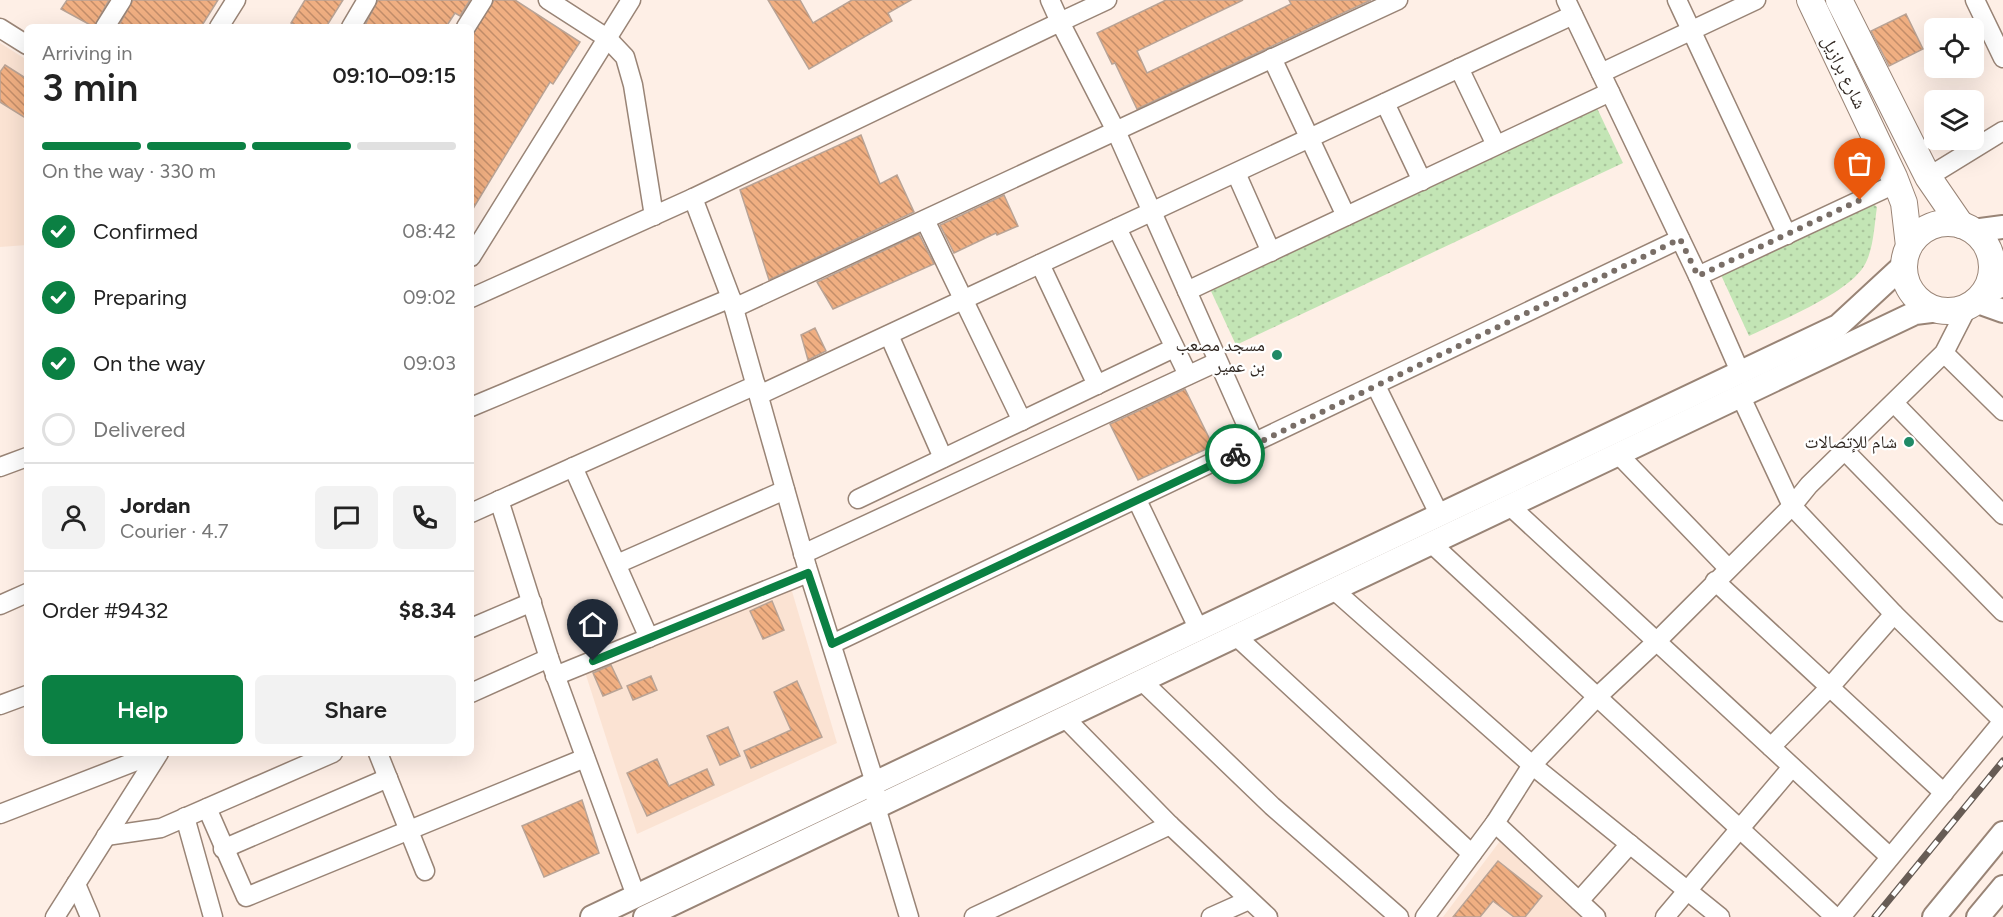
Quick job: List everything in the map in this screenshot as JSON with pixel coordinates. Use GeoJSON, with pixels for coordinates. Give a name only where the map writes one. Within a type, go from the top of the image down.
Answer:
{"type":"FeatureCollection","features":[{"type":"Feature","properties":{"kind":"highway","name":"شارع برازيل"},"geometry":{"type":"LineString","coordinates":[[1810,0],[1897,183],[1904,203],[1906,255]]}},
{"type":"Feature","properties":{"kind":"highway","name":"شارع برازيل"},"geometry":{"type":"LineString","coordinates":[[1839,0],[1928,177],[1967,228]]}},
{"type":"Feature","properties":{"kind":"highway"},"geometry":{"type":"LineString","coordinates":[[1946,223],[1967,228],[1985,243],[1992,260],[1987,293],[1954,310],[1939,310],[1924,304],[1913,294],[1906,280],[1906,255],[1918,234],[1931,226],[1946,223]]}},
{"type":"Feature","properties":{"kind":"main road"},"geometry":{"type":"LineString","coordinates":[[1967,228],[2003,228]]}},
{"type":"Feature","properties":{"kind":"main road"},"geometry":{"type":"LineString","coordinates":[[592,917],[1838,326],[1906,255]]}},
{"type":"Feature","properties":{"kind":"main road"},"geometry":{"type":"LineString","coordinates":[[1987,293],[2003,311]]}},
{"type":"Feature","properties":{"kind":"main road"},"geometry":{"type":"LineString","coordinates":[[645,917],[1915,313],[1939,310]]}},
{"type":"Feature","properties":{"kind":"main road"},"geometry":{"type":"LineString","coordinates":[[1934,917],[2003,833]]}},
{"type":"Feature","properties":{"kind":"main road"},"geometry":{"type":"LineString","coordinates":[[1978,917],[2003,887]]}},
{"type":"Feature","properties":{"kind":"street"},"geometry":{"type":"LineString","coordinates":[[107,24],[122,0]]}},
{"type":"Feature","properties":{"kind":"street"},"geometry":{"type":"LineString","coordinates":[[221,24],[236,0]]}},
{"type":"Feature","properties":{"kind":"street"},"geometry":{"type":"LineString","coordinates":[[353,24],[367,0]]}},
{"type":"Feature","properties":{"kind":"street"},"geometry":{"type":"LineString","coordinates":[[468,24],[483,0]]}},
{"type":"Feature","properties":{"kind":"street"},"geometry":{"type":"LineString","coordinates":[[548,0],[607,38],[626,57],[633,85],[654,216]]}},
{"type":"Feature","properties":{"kind":"street"},"geometry":{"type":"LineString","coordinates":[[474,252],[631,0]]}},
{"type":"Feature","properties":{"kind":"street"},"geometry":{"type":"LineString","coordinates":[[1050,0],[1116,131],[1255,444]]}},
{"type":"Feature","properties":{"kind":"street"},"geometry":{"type":"LineString","coordinates":[[474,297],[693,198],[1107,0]]}},
{"type":"Feature","properties":{"kind":"street"},"geometry":{"type":"LineString","coordinates":[[474,406],[733,303],[925,220],[1398,0]]}},
{"type":"Feature","properties":{"kind":"street"},"geometry":{"type":"LineString","coordinates":[[1677,0],[1787,235]]}},
{"type":"Feature","properties":{"kind":"street"},"geometry":{"type":"LineString","coordinates":[[1601,73],[1756,0]]}},
{"type":"Feature","properties":{"kind":"street"},"geometry":{"type":"LineString","coordinates":[[1980,2],[2003,58]]}},
{"type":"Feature","properties":{"kind":"street"},"geometry":{"type":"LineString","coordinates":[[474,512],[573,467],[889,334],[1459,68],[1569,8],[1698,276],[1741,374]]}},
{"type":"Feature","properties":{"kind":"street"},"geometry":{"type":"LineString","coordinates":[[0,28],[24,43]]}},
{"type":"Feature","properties":{"kind":"street"},"geometry":{"type":"LineString","coordinates":[[1272,58],[1346,216]]}},
{"type":"Feature","properties":{"kind":"street"},"geometry":{"type":"LineString","coordinates":[[1459,68],[1496,145]]}},
{"type":"Feature","properties":{"kind":"street"},"geometry":{"type":"LineString","coordinates":[[1187,291],[1610,92]]}},
{"type":"Feature","properties":{"kind":"street"},"geometry":{"type":"LineString","coordinates":[[1385,103],[1422,181]]}},
{"type":"Feature","properties":{"kind":"street"},"geometry":{"type":"LineString","coordinates":[[1928,177],[2003,130]]}},
{"type":"Feature","properties":{"kind":"street"},"geometry":{"type":"LineString","coordinates":[[1236,172],[1270,252]]}},
{"type":"Feature","properties":{"kind":"street"},"geometry":{"type":"LineString","coordinates":[[1698,276],[1897,183]]}},
{"type":"Feature","properties":{"kind":"street"},"geometry":{"type":"LineString","coordinates":[[693,198],[733,303],[808,573],[875,783],[876,807],[909,917]]}},
{"type":"Feature","properties":{"kind":"street"},"geometry":{"type":"LineString","coordinates":[[925,220],[1022,421]]}},
{"type":"Feature","properties":{"kind":"street"},"geometry":{"type":"LineString","coordinates":[[1117,228],[1188,375]]}},
{"type":"Feature","properties":{"kind":"street"},"geometry":{"type":"LineString","coordinates":[[832,644],[1255,444],[1680,239]]}},
{"type":"Feature","properties":{"kind":"street"},"geometry":{"type":"LineString","coordinates":[[1040,264],[1097,385]]}},
{"type":"Feature","properties":{"kind":"street"},"geometry":{"type":"LineString","coordinates":[[1425,917],[1495,823],[1532,765],[1597,697],[1657,641],[1944,353],[1987,293]]}},
{"type":"Feature","properties":{"kind":"street"},"geometry":{"type":"LineString","coordinates":[[889,334],[944,458]]}},
{"type":"Feature","properties":{"kind":"street"},"geometry":{"type":"LineString","coordinates":[[858,499],[1174,348]]}},
{"type":"Feature","properties":{"kind":"street"},"geometry":{"type":"LineString","coordinates":[[1944,353],[2003,411]]}},
{"type":"Feature","properties":{"kind":"street"},"geometry":{"type":"LineString","coordinates":[[803,554],[1217,362]]}},
{"type":"Feature","properties":{"kind":"street"},"geometry":{"type":"LineString","coordinates":[[1376,386],[1440,516]]}},
{"type":"Feature","properties":{"kind":"street"},"geometry":{"type":"LineString","coordinates":[[1741,397],[1792,506],[1894,614],[2003,721],[1840,917]]}},
{"type":"Feature","properties":{"kind":"street"},"geometry":{"type":"LineString","coordinates":[[1894,403],[2003,515]]}},
{"type":"Feature","properties":{"kind":"street"},"geometry":{"type":"LineString","coordinates":[[1845,451],[2003,612]]}},
{"type":"Feature","properties":{"kind":"street"},"geometry":{"type":"LineString","coordinates":[[1619,455],[1728,568]]}},
{"type":"Feature","properties":{"kind":"street"},"geometry":{"type":"LineString","coordinates":[[0,467],[24,458]]}},
{"type":"Feature","properties":{"kind":"street"},"geometry":{"type":"LineString","coordinates":[[573,467],[649,638]]}},
{"type":"Feature","properties":{"kind":"street"},"geometry":{"type":"LineString","coordinates":[[617,564],[785,490]]}},
{"type":"Feature","properties":{"kind":"street"},"geometry":{"type":"LineString","coordinates":[[499,500],[555,676],[636,896]]}},
{"type":"Feature","properties":{"kind":"street"},"geometry":{"type":"LineString","coordinates":[[1137,500],[1199,630]]}},
{"type":"Feature","properties":{"kind":"street"},"geometry":{"type":"LineString","coordinates":[[1511,507],[1890,857]]}},
{"type":"Feature","properties":{"kind":"street"},"geometry":{"type":"LineString","coordinates":[[1432,544],[1835,917]]}},
{"type":"Feature","properties":{"kind":"street"},"geometry":{"type":"LineString","coordinates":[[555,676],[808,573]]}},
{"type":"Feature","properties":{"kind":"street"},"geometry":{"type":"LineString","coordinates":[[1715,581],[1944,793]]}},
{"type":"Feature","properties":{"kind":"street"},"geometry":{"type":"LineString","coordinates":[[1334,590],[1532,765],[1720,917]]}},
{"type":"Feature","properties":{"kind":"street"},"geometry":{"type":"LineString","coordinates":[[0,605],[24,594]]}},
{"type":"Feature","properties":{"kind":"street"},"geometry":{"type":"LineString","coordinates":[[474,626],[532,602]]}},
{"type":"Feature","properties":{"kind":"street"},"geometry":{"type":"LineString","coordinates":[[1771,747],[1830,687],[1894,614]]}},
{"type":"Feature","properties":{"kind":"street"},"geometry":{"type":"LineString","coordinates":[[1237,637],[1472,854]]}},
{"type":"Feature","properties":{"kind":"street"},"geometry":{"type":"LineString","coordinates":[[474,692],[549,658]]}},
{"type":"Feature","properties":{"kind":"street"},"geometry":{"type":"LineString","coordinates":[[1142,681],[1272,806],[1399,917]]}},
{"type":"Feature","properties":{"kind":"street"},"geometry":{"type":"LineString","coordinates":[[0,705],[24,696]]}},
{"type":"Feature","properties":{"kind":"street"},"geometry":{"type":"LineString","coordinates":[[1065,718],[1170,825],[1268,917]]}},
{"type":"Feature","properties":{"kind":"street"},"geometry":{"type":"LineString","coordinates":[[0,814],[150,756]]}},
{"type":"Feature","properties":{"kind":"street"},"geometry":{"type":"LineString","coordinates":[[55,917],[156,756]]}},
{"type":"Feature","properties":{"kind":"street"},"geometry":{"type":"LineString","coordinates":[[106,836],[161,828],[326,756]]}},
{"type":"Feature","properties":{"kind":"street"},"geometry":{"type":"LineString","coordinates":[[379,756],[425,871]]}},
{"type":"Feature","properties":{"kind":"street"},"geometry":{"type":"LineString","coordinates":[[207,808],[223,849],[246,897],[585,758]]}},
{"type":"Feature","properties":{"kind":"street"},"geometry":{"type":"LineString","coordinates":[[1665,917],[1792,766]]}},
{"type":"Feature","properties":{"kind":"street"},"geometry":{"type":"LineString","coordinates":[[223,849],[388,778]]}},
{"type":"Feature","properties":{"kind":"street"},"geometry":{"type":"LineString","coordinates":[[185,817],[213,917]]}},
{"type":"Feature","properties":{"kind":"street"},"geometry":{"type":"LineString","coordinates":[[1495,823],[1596,917]]}},
{"type":"Feature","properties":{"kind":"street"},"geometry":{"type":"LineString","coordinates":[[974,917],[1170,825]]}},
{"type":"Feature","properties":{"kind":"street"},"geometry":{"type":"LineString","coordinates":[[1579,901],[1630,844]]}},
{"type":"Feature","properties":{"kind":"street"},"geometry":{"type":"LineString","coordinates":[[76,884],[90,917]]}},
{"type":"Feature","properties":{"kind":"street"},"geometry":{"type":"LineString","coordinates":[[1211,917],[1250,900]]}},
{"type":"Feature","properties":{"kind":"shaded area"},"geometry":{"type":"Polygon","coordinates":[[[0,43],[24,58],[24,245],[0,247],[0,43]]]}},
{"type":"Feature","properties":{"kind":"shaded area"},"geometry":{"type":"Polygon","coordinates":[[[791,588],[837,743],[637,834],[585,672],[791,588]]]}},
{"type":"Feature","properties":{"kind":"shaded area"},"geometry":{"type":"Polygon","coordinates":[[[1503,837],[1591,917],[1443,917],[1503,837]]]}},
{"type":"Feature","properties":{"kind":"green space"},"geometry":{"type":"Polygon","coordinates":[[[1596,106],[1623,163],[1236,345],[1210,289],[1596,106]]]}},
{"type":"Feature","properties":{"kind":"green space"},"geometry":{"type":"Polygon","coordinates":[[[1872,203],[1877,207],[1872,245],[1864,266],[1855,276],[1843,287],[1811,306],[1749,336],[1721,275],[1872,203]]]}},
{"type":"Feature","properties":{"kind":"building"},"geometry":{"type":"Polygon","coordinates":[[[67,0],[109,0],[96,24],[88,24],[61,9],[67,0]]]}},
{"type":"Feature","properties":{"kind":"building"},"geometry":{"type":"Polygon","coordinates":[[[133,0],[218,0],[203,24],[120,24],[133,0]]]}},
{"type":"Feature","properties":{"kind":"building"},"geometry":{"type":"Polygon","coordinates":[[[305,0],[343,0],[328,24],[291,23],[305,0]]]}},
{"type":"Feature","properties":{"kind":"building"},"geometry":{"type":"Polygon","coordinates":[[[378,0],[470,0],[460,16],[455,13],[448,24],[366,24],[378,0]]]}},
{"type":"Feature","properties":{"kind":"building"},"geometry":{"type":"Polygon","coordinates":[[[494,0],[515,0],[580,42],[553,84],[550,82],[474,207],[474,32],[494,0]]]}},
{"type":"Feature","properties":{"kind":"building"},"geometry":{"type":"Polygon","coordinates":[[[768,0],[800,0],[813,23],[852,0],[911,0],[888,13],[892,21],[809,69],[768,0]]]}},
{"type":"Feature","properties":{"kind":"building"},"geometry":{"type":"Polygon","coordinates":[[[1166,0],[1243,0],[1137,51],[1147,73],[1291,4],[1289,0],[1371,0],[1137,109],[1115,63],[1112,64],[1097,33],[1166,0]]]}},
{"type":"Feature","properties":{"kind":"building"},"geometry":{"type":"Polygon","coordinates":[[[1906,14],[1923,49],[1889,66],[1871,31],[1906,14]]]}},
{"type":"Feature","properties":{"kind":"building"},"geometry":{"type":"Polygon","coordinates":[[[5,65],[24,77],[24,117],[0,102],[0,72],[5,65]]]}},
{"type":"Feature","properties":{"kind":"building"},"geometry":{"type":"Polygon","coordinates":[[[861,135],[880,184],[897,175],[914,212],[769,280],[740,190],[861,135]]]}},
{"type":"Feature","properties":{"kind":"building"},"geometry":{"type":"Polygon","coordinates":[[[1004,195],[1018,226],[997,235],[996,233],[954,253],[940,225],[1004,195]]]}},
{"type":"Feature","properties":{"kind":"building"},"geometry":{"type":"Polygon","coordinates":[[[919,234],[934,264],[833,309],[817,282],[919,234]]]}},
{"type":"Feature","properties":{"kind":"building"},"geometry":{"type":"Polygon","coordinates":[[[815,328],[826,351],[808,360],[801,335],[815,328]]]}},
{"type":"Feature","properties":{"kind":"building"},"geometry":{"type":"Polygon","coordinates":[[[1185,389],[1213,446],[1138,480],[1110,424],[1185,389]]]}},
{"type":"Feature","properties":{"kind":"building"},"geometry":{"type":"Polygon","coordinates":[[[772,601],[784,630],[763,639],[750,611],[772,601]]]}},
{"type":"Feature","properties":{"kind":"building"},"geometry":{"type":"Polygon","coordinates":[[[611,665],[622,688],[603,696],[593,673],[611,665]]]}},
{"type":"Feature","properties":{"kind":"building"},"geometry":{"type":"Polygon","coordinates":[[[651,676],[657,690],[633,700],[627,686],[651,676]]]}},
{"type":"Feature","properties":{"kind":"building"},"geometry":{"type":"Polygon","coordinates":[[[797,681],[822,737],[751,768],[744,751],[791,730],[774,692],[797,681]]]}},
{"type":"Feature","properties":{"kind":"building"},"geometry":{"type":"Polygon","coordinates":[[[728,727],[740,756],[720,765],[707,736],[728,727]]]}},
{"type":"Feature","properties":{"kind":"building"},"geometry":{"type":"Polygon","coordinates":[[[657,759],[669,786],[707,769],[714,785],[647,816],[627,773],[657,759]]]}},
{"type":"Feature","properties":{"kind":"building"},"geometry":{"type":"Polygon","coordinates":[[[582,800],[599,853],[544,877],[522,826],[582,800]]]}},
{"type":"Feature","properties":{"kind":"building"},"geometry":{"type":"Polygon","coordinates":[[[1498,861],[1542,896],[1525,917],[1514,917],[1493,901],[1480,917],[1453,917],[1498,861]]]}},
{"type":"Feature","properties":{"kind":"railway"},"geometry":{"type":"LineString","coordinates":[[1875,917],[2003,761]]}},
{"type":"Feature","properties":{"kind":"way so far"},"geometry":{"type":"LineString","coordinates":[[1235,454],[1680,239],[1698,276],[1860,200]]}},
{"type":"Feature","properties":{"kind":"place","name":"مسجد مصعب بن عمير"},"geometry":{"type":"Point","coordinates":[1277,355]}},
{"type":"Feature","properties":{"kind":"place","name":"شام للإتصالات"},"geometry":{"type":"Point","coordinates":[1909,442]}},
{"type":"Feature","properties":{"kind":"route"},"geometry":{"type":"LineString","coordinates":[[593,661],[808,573],[832,644],[1235,454]]}}]}
